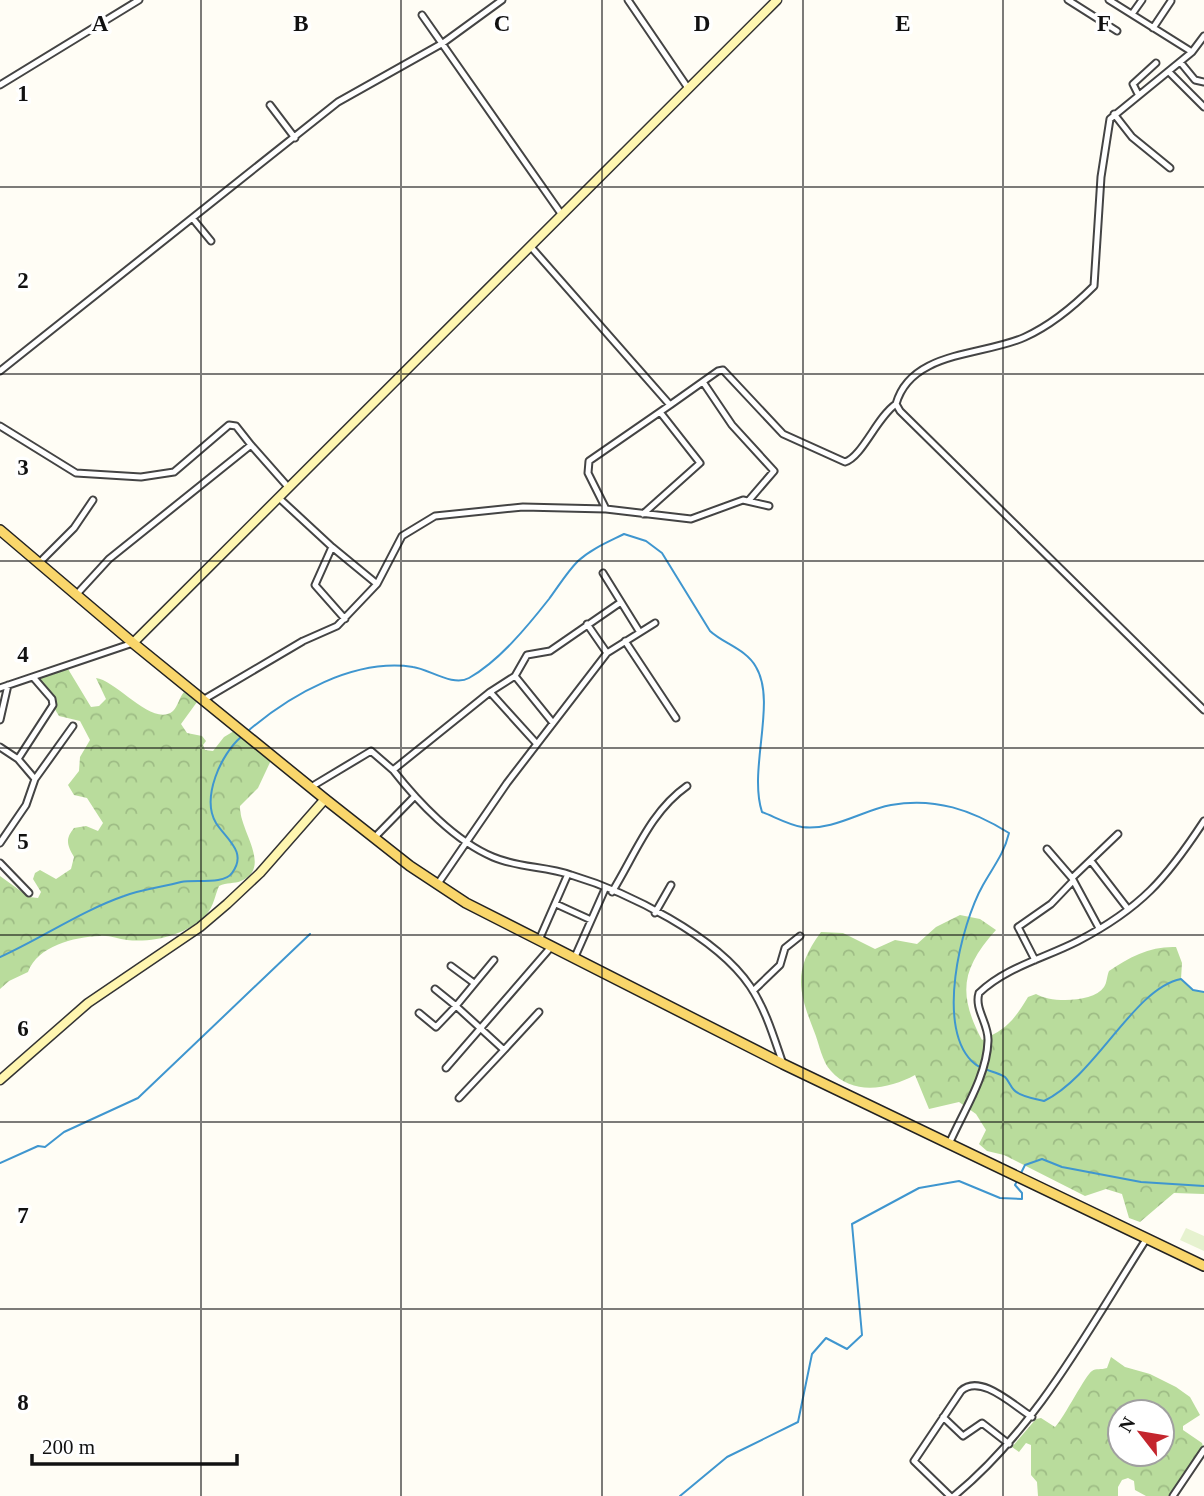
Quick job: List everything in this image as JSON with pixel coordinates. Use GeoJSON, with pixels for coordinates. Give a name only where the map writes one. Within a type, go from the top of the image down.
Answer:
{"type":"FeatureCollection","features":[{"type":"Feature","properties":{"kind":"main road"},"geometry":{"type":"LineString","coordinates":[[0,530],[324,799],[437,885],[551,947],[783,1064],[1204,1266]]}},
{"type":"Feature","properties":{"kind":"street"},"geometry":{"type":"LineString","coordinates":[[0,85],[139,0]]}},
{"type":"Feature","properties":{"kind":"street"},"geometry":{"type":"LineString","coordinates":[[0,371],[358,88],[443,43],[502,0]]}},
{"type":"Feature","properties":{"kind":"street"},"geometry":{"type":"LineString","coordinates":[[628,0],[688,88]]}},
{"type":"Feature","properties":{"kind":"street"},"geometry":{"type":"LineString","coordinates":[[0,688],[133,643],[777,0]]}},
{"type":"Feature","properties":{"kind":"street"},"geometry":{"type":"LineString","coordinates":[[1068,0],[1117,31]]}},
{"type":"Feature","properties":{"kind":"street"},"geometry":{"type":"LineString","coordinates":[[1109,0],[1192,52]]}},
{"type":"Feature","properties":{"kind":"street"},"geometry":{"type":"LineString","coordinates":[[1132,14],[1142,0]]}},
{"type":"Feature","properties":{"kind":"street"},"geometry":{"type":"LineString","coordinates":[[1153,28],[1171,1]]}},
{"type":"Feature","properties":{"kind":"street"},"geometry":{"type":"LineString","coordinates":[[422,15],[562,215]]}},
{"type":"Feature","properties":{"kind":"street"},"geometry":{"type":"LineString","coordinates":[[606,509],[589,472],[589,461],[723,370],[783,434],[839,461],[853,458],[880,419],[896,404],[907,383],[920,371],[974,350],[1026,337],[1094,286],[1101,177],[1108,126],[1114,114],[1181,64],[1204,36]]}},
{"type":"Feature","properties":{"kind":"street"},"geometry":{"type":"LineString","coordinates":[[1197,46],[1204,51]]}},
{"type":"Feature","properties":{"kind":"street"},"geometry":{"type":"LineString","coordinates":[[1138,94],[1133,84],[1156,63]]}},
{"type":"Feature","properties":{"kind":"street"},"geometry":{"type":"LineString","coordinates":[[1181,64],[1195,80],[1204,82]]}},
{"type":"Feature","properties":{"kind":"street"},"geometry":{"type":"LineString","coordinates":[[1170,73],[1204,107]]}},
{"type":"Feature","properties":{"kind":"street"},"geometry":{"type":"LineString","coordinates":[[270,106],[295,138]]}},
{"type":"Feature","properties":{"kind":"street"},"geometry":{"type":"LineString","coordinates":[[1114,114],[1144,149],[1170,168]]}},
{"type":"Feature","properties":{"kind":"street"},"geometry":{"type":"LineString","coordinates":[[194,219],[211,241]]}},
{"type":"Feature","properties":{"kind":"street"},"geometry":{"type":"LineString","coordinates":[[531,247],[670,405]]}},
{"type":"Feature","properties":{"kind":"street"},"geometry":{"type":"LineString","coordinates":[[203,700],[345,619],[377,584],[402,536],[435,516],[523,507],[606,509],[691,519],[750,499],[774,470],[732,425],[703,382]]}},
{"type":"Feature","properties":{"kind":"street"},"geometry":{"type":"LineString","coordinates":[[896,404],[982,494],[1102,607],[1204,710]]}},
{"type":"Feature","properties":{"kind":"street"},"geometry":{"type":"LineString","coordinates":[[643,514],[700,463],[660,411]]}},
{"type":"Feature","properties":{"kind":"street"},"geometry":{"type":"LineString","coordinates":[[0,426],[65,468],[91,476],[141,477],[174,472],[229,425],[236,426],[289,488]]}},
{"type":"Feature","properties":{"kind":"street"},"geometry":{"type":"LineString","coordinates":[[76,595],[109,559],[251,445]]}},
{"type":"Feature","properties":{"kind":"street"},"geometry":{"type":"LineString","coordinates":[[279,498],[377,584]]}},
{"type":"Feature","properties":{"kind":"street"},"geometry":{"type":"LineString","coordinates":[[750,499],[769,506]]}},
{"type":"Feature","properties":{"kind":"street"},"geometry":{"type":"LineString","coordinates":[[40,563],[74,528],[93,500]]}},
{"type":"Feature","properties":{"kind":"street"},"geometry":{"type":"LineString","coordinates":[[332,547],[315,584],[345,619]]}},
{"type":"Feature","properties":{"kind":"street"},"geometry":{"type":"LineString","coordinates":[[603,573],[639,631]]}},
{"type":"Feature","properties":{"kind":"street"},"geometry":{"type":"LineString","coordinates":[[393,770],[490,692],[515,676],[527,655],[550,652],[621,602]]}},
{"type":"Feature","properties":{"kind":"street"},"geometry":{"type":"LineString","coordinates":[[437,885],[537,744],[607,653],[655,623]]}},
{"type":"Feature","properties":{"kind":"street"},"geometry":{"type":"LineString","coordinates":[[587,624],[607,653]]}},
{"type":"Feature","properties":{"kind":"street"},"geometry":{"type":"LineString","coordinates":[[625,641],[676,718]]}},
{"type":"Feature","properties":{"kind":"street"},"geometry":{"type":"LineString","coordinates":[[515,676],[553,723]]}},
{"type":"Feature","properties":{"kind":"street"},"geometry":{"type":"LineString","coordinates":[[18,759],[52,705],[52,699],[33,677]]}},
{"type":"Feature","properties":{"kind":"street"},"geometry":{"type":"LineString","coordinates":[[0,720],[8,685]]}},
{"type":"Feature","properties":{"kind":"street"},"geometry":{"type":"LineString","coordinates":[[490,692],[537,744]]}},
{"type":"Feature","properties":{"kind":"street"},"geometry":{"type":"LineString","coordinates":[[0,843],[26,806],[35,779],[73,726]]}},
{"type":"Feature","properties":{"kind":"street"},"geometry":{"type":"LineString","coordinates":[[0,747],[18,759],[35,779]]}},
{"type":"Feature","properties":{"kind":"street"},"geometry":{"type":"LineString","coordinates":[[311,787],[371,751],[393,770],[415,796],[467,841],[509,863],[569,874],[608,890],[702,939],[753,991],[768,1020],[783,1064]]}},
{"type":"Feature","properties":{"kind":"street"},"geometry":{"type":"LineString","coordinates":[[574,958],[608,890],[653,821],[668,800],[687,786]]}},
{"type":"Feature","properties":{"kind":"street"},"geometry":{"type":"LineString","coordinates":[[374,838],[415,796]]}},
{"type":"Feature","properties":{"kind":"street"},"geometry":{"type":"LineString","coordinates":[[0,1080],[88,1003],[200,927],[227,904],[260,873],[324,799]]}},
{"type":"Feature","properties":{"kind":"street"},"geometry":{"type":"LineString","coordinates":[[949,1144],[985,1062],[989,1038],[977,1001],[979,993],[1007,972],[1099,928],[1160,885],[1204,821]]}},
{"type":"Feature","properties":{"kind":"street"},"geometry":{"type":"LineString","coordinates":[[1035,960],[1018,927],[1052,904],[1072,880],[1118,835]]}},
{"type":"Feature","properties":{"kind":"street"},"geometry":{"type":"LineString","coordinates":[[1047,849],[1072,880],[1099,928]]}},
{"type":"Feature","properties":{"kind":"street"},"geometry":{"type":"LineString","coordinates":[[1091,861],[1128,909]]}},
{"type":"Feature","properties":{"kind":"street"},"geometry":{"type":"LineString","coordinates":[[0,863],[29,893]]}},
{"type":"Feature","properties":{"kind":"street"},"geometry":{"type":"LineString","coordinates":[[539,940],[569,874]]}},
{"type":"Feature","properties":{"kind":"street"},"geometry":{"type":"LineString","coordinates":[[655,913],[671,885]]}},
{"type":"Feature","properties":{"kind":"street"},"geometry":{"type":"LineString","coordinates":[[556,904],[591,920]]}},
{"type":"Feature","properties":{"kind":"street"},"geometry":{"type":"LineString","coordinates":[[753,991],[780,965],[785,947],[800,936]]}},
{"type":"Feature","properties":{"kind":"street"},"geometry":{"type":"LineString","coordinates":[[446,1068],[551,947]]}},
{"type":"Feature","properties":{"kind":"street"},"geometry":{"type":"LineString","coordinates":[[419,1013],[436,1027],[494,960]]}},
{"type":"Feature","properties":{"kind":"street"},"geometry":{"type":"LineString","coordinates":[[451,966],[474,984]]}},
{"type":"Feature","properties":{"kind":"street"},"geometry":{"type":"LineString","coordinates":[[435,989],[503,1050]]}},
{"type":"Feature","properties":{"kind":"street"},"geometry":{"type":"LineString","coordinates":[[459,1098],[538,1012]]}},
{"type":"Feature","properties":{"kind":"street"},"geometry":{"type":"LineString","coordinates":[[1032,1417],[973,1384],[961,1391],[914,1461],[952,1496],[1009,1444],[1032,1417],[1147,1238]]}},
{"type":"Feature","properties":{"kind":"street"},"geometry":{"type":"LineString","coordinates":[[943,1417],[962,1436],[982,1423],[1009,1444]]}},
{"type":"Feature","properties":{"kind":"street"},"geometry":{"type":"LineString","coordinates":[[1173,1496],[1204,1450]]}},
{"type":"Feature","properties":{"kind":"green space"},"geometry":{"type":"Polygon","coordinates":[[[68,669],[91,707],[99,706],[106,699],[96,678],[114,686],[145,709],[165,715],[173,711],[184,692],[197,702],[181,724],[187,733],[202,736],[206,741],[203,745],[205,750],[213,751],[224,737],[239,728],[273,756],[258,788],[240,806],[252,848],[254,867],[250,875],[241,881],[219,886],[206,915],[189,928],[158,939],[127,940],[103,936],[68,941],[48,949],[33,963],[28,972],[9,981],[0,989],[0,876],[29,897],[38,898],[41,892],[33,879],[35,873],[40,870],[56,879],[71,869],[74,857],[68,842],[74,828],[86,826],[98,831],[103,823],[87,798],[74,795],[68,785],[79,771],[80,757],[90,740],[80,721],[59,716],[35,676],[68,669]]]}},
{"type":"Feature","properties":{"kind":"green space"},"geometry":{"type":"Polygon","coordinates":[[[960,915],[980,919],[996,930],[976,957],[967,982],[969,1008],[982,1040],[1009,1023],[1028,997],[1036,994],[1051,999],[1071,1000],[1091,996],[1104,987],[1109,971],[1124,961],[1149,950],[1176,947],[1182,963],[1181,979],[1193,990],[1204,992],[1204,1194],[1174,1193],[1140,1222],[1129,1218],[1122,1194],[1106,1189],[1085,1196],[1004,1155],[987,1151],[979,1144],[986,1130],[976,1114],[959,1102],[929,1109],[915,1075],[894,1084],[871,1088],[850,1084],[831,1071],[823,1058],[804,1004],[801,980],[806,958],[821,932],[843,933],[875,949],[895,940],[917,944],[936,927],[960,915]]]}},
{"type":"Feature","properties":{"kind":"green space"},"geometry":{"type":"Polygon","coordinates":[[[1186,1228],[1204,1236],[1204,1251],[1180,1240],[1186,1228]]]}},
{"type":"Feature","properties":{"kind":"green space"},"geometry":{"type":"Polygon","coordinates":[[[1111,1357],[1125,1367],[1150,1374],[1176,1387],[1190,1397],[1200,1415],[1183,1426],[1183,1430],[1202,1443],[1204,1450],[1173,1496],[1146,1496],[1135,1490],[1134,1481],[1128,1478],[1122,1480],[1118,1487],[1118,1496],[1038,1496],[1037,1482],[1031,1475],[1031,1445],[1026,1443],[1019,1452],[1012,1447],[1036,1419],[1041,1418],[1055,1427],[1089,1374],[1107,1368],[1111,1357]]]}},
{"type":"Feature","properties":{"kind":"waterway"},"geometry":{"type":"LineString","coordinates":[[248,731],[303,693],[324,682],[368,668],[413,667],[448,679],[469,678],[512,643],[578,561],[594,549],[624,534],[646,541],[662,553],[710,631],[741,651],[756,667],[764,698],[758,776],[762,812],[792,825],[814,827],[836,823],[891,805],[938,804],[967,812],[1009,833],[975,903],[960,950],[955,977],[956,1028],[963,1048],[975,1064],[1005,1077],[1020,1094],[1044,1101],[1081,1073],[1147,998],[1164,986],[1181,979],[1193,990],[1204,992]]}},
{"type":"Feature","properties":{"kind":"waterway"},"geometry":{"type":"LineString","coordinates":[[0,957],[92,909],[124,896],[181,882],[228,877],[236,865],[237,852],[212,813],[212,789],[220,765],[241,737]]}},
{"type":"Feature","properties":{"kind":"waterway"},"geometry":{"type":"LineString","coordinates":[[0,1163],[38,1146],[45,1147],[64,1132],[138,1098],[310,934]]}},
{"type":"Feature","properties":{"kind":"waterway"},"geometry":{"type":"LineString","coordinates":[[1021,1173],[1025,1165],[1042,1159],[1062,1167],[1141,1182],[1204,1186]]}},
{"type":"Feature","properties":{"kind":"waterway"},"geometry":{"type":"LineString","coordinates":[[680,1496],[727,1457],[798,1422],[812,1354],[826,1338],[847,1349],[862,1335],[852,1224],[919,1188],[959,1181],[1000,1198],[1022,1199],[1022,1193],[1015,1185],[1017,1181]]}}]}
